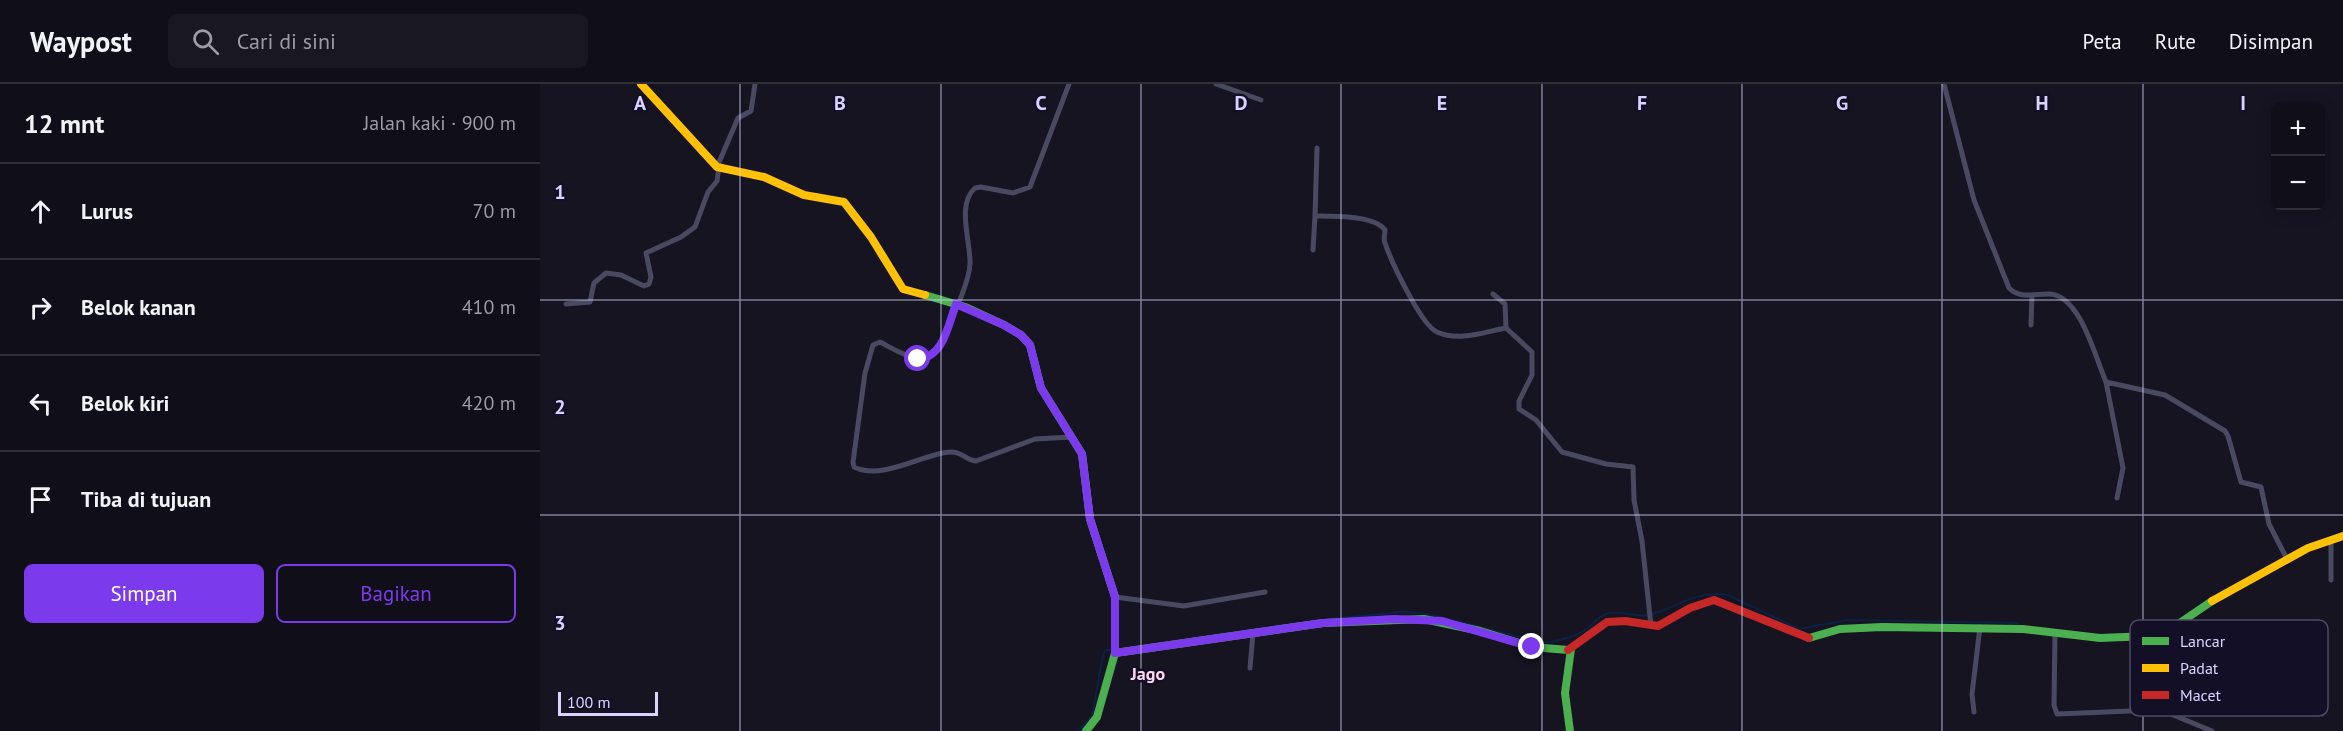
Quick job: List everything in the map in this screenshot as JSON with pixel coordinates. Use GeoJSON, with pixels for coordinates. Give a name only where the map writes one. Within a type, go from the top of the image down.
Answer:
{"type":"FeatureCollection","features":[{"type":"Feature","properties":{"kind":"street"},"geometry":{"type":"LineString","coordinates":[[640,84],[718,167],[764,177],[804,195],[844,202],[872,237],[903,289],[956,304],[1004,325],[1021,335],[1030,345],[1041,388],[1082,454],[1090,519],[1115,597],[1116,651],[1096,717],[1086,731]]}},
{"type":"Feature","properties":{"kind":"street"},"geometry":{"type":"LineString","coordinates":[[566,304],[590,302],[594,283],[606,273],[621,275],[644,286],[649,284],[651,277],[646,254],[681,237],[695,227],[708,192],[717,181],[718,167],[738,118],[751,111],[756,84]]}},
{"type":"Feature","properties":{"kind":"street"},"geometry":{"type":"LineString","coordinates":[[1069,84],[1030,187],[1013,193],[981,187],[975,188],[969,195],[966,219],[970,264],[940,347],[933,355],[918,359],[880,342],[873,345],[865,373],[852,455],[854,467],[865,470],[892,468],[949,452],[961,453],[969,460],[976,461],[1035,439],[1072,437]]}},
{"type":"Feature","properties":{"kind":"street"},"geometry":{"type":"LineString","coordinates":[[1216,84],[1262,100]]}},
{"type":"Feature","properties":{"kind":"street"},"geometry":{"type":"LineString","coordinates":[[1944,84],[1984,230],[2009,288],[2015,294],[2054,294],[2067,305],[2091,336],[2106,382],[2123,468],[2117,498]]}},
{"type":"Feature","properties":{"kind":"street"},"geometry":{"type":"LineString","coordinates":[[1313,250],[1317,148]]}},
{"type":"Feature","properties":{"kind":"street"},"geometry":{"type":"LineString","coordinates":[[1315,216],[1335,216],[1382,225],[1385,230],[1386,244],[1419,310],[1427,324],[1437,332],[1462,336],[1506,328]]}},
{"type":"Feature","properties":{"kind":"street"},"geometry":{"type":"LineString","coordinates":[[1493,294],[1505,304],[1506,328],[1532,352],[1532,375],[1519,401],[1521,410],[1536,420],[1562,452],[1605,464],[1633,467],[1634,500],[1651,624]]}},
{"type":"Feature","properties":{"kind":"street"},"geometry":{"type":"LineString","coordinates":[[2031,325],[2032,295]]}},
{"type":"Feature","properties":{"kind":"street"},"geometry":{"type":"LineString","coordinates":[[2106,382],[2165,395],[2225,431],[2241,483],[2261,487],[2269,524],[2287,559]]}},
{"type":"Feature","properties":{"kind":"street"},"geometry":{"type":"LineString","coordinates":[[2186,620],[2206,604],[2287,559],[2343,536]]}},
{"type":"Feature","properties":{"kind":"street"},"geometry":{"type":"LineString","coordinates":[[2331,539],[2331,580]]}},
{"type":"Feature","properties":{"kind":"street"},"geometry":{"type":"LineString","coordinates":[[1115,597],[1184,606],[1265,592]]}},
{"type":"Feature","properties":{"kind":"street"},"geometry":{"type":"LineString","coordinates":[[1116,651],[1323,623],[1424,618],[1470,628],[1532,647],[1561,651],[1571,649],[1607,622],[1662,624],[1690,608],[1714,600],[1811,639],[1840,629],[1980,627],[2033,630],[2100,639],[2130,638]]}},
{"type":"Feature","properties":{"kind":"street"},"geometry":{"type":"LineString","coordinates":[[1974,712],[1973,686],[1980,627]]}},
{"type":"Feature","properties":{"kind":"street"},"geometry":{"type":"LineString","coordinates":[[1250,668],[1253,633]]}},
{"type":"Feature","properties":{"kind":"street"},"geometry":{"type":"LineString","coordinates":[[2055,634],[2056,714],[2130,710]]}},
{"type":"Feature","properties":{"kind":"street"},"geometry":{"type":"LineString","coordinates":[[1570,731],[1565,693],[1571,649]]}},
{"type":"Feature","properties":{"kind":"street"},"geometry":{"type":"LineString","coordinates":[[2176,716],[2212,731]]}},
{"type":"Feature","properties":{"kind":"waterway"},"geometry":{"type":"LineString","coordinates":[[1330,619],[1403,612],[1428,614],[1544,643],[1565,639],[1579,633],[1606,614],[1616,612],[1648,615],[1695,597],[1715,594],[1728,595],[1799,629],[1848,620],[2018,623]]}},
{"type":"Feature","properties":{"kind":"waterway"},"geometry":{"type":"LineString","coordinates":[[1187,639],[1297,623]]}},
{"type":"Feature","properties":{"kind":"waterway"},"geometry":{"type":"LineString","coordinates":[[1078,731],[1092,716],[1103,655],[1106,650],[1114,650]]}},
{"type":"Feature","properties":{"kind":"traffic: fast"},"geometry":{"type":"LineString","coordinates":[[925,295],[965,307],[1004,325],[1021,335],[1030,345],[1041,388],[1082,454],[1090,519],[1115,597],[1115,653]]}},
{"type":"Feature","properties":{"kind":"traffic: fast"},"geometry":{"type":"LineString","coordinates":[[2184,620],[2212,601]]}},
{"type":"Feature","properties":{"kind":"traffic: fast"},"geometry":{"type":"LineString","coordinates":[[1086,731],[1097,717],[1115,653],[1323,623],[1424,619],[1480,631],[1532,647],[1568,650]]}},
{"type":"Feature","properties":{"kind":"traffic: fast"},"geometry":{"type":"LineString","coordinates":[[1809,638],[1840,629],[1882,627],[2023,629],[2100,638],[2130,637]]}},
{"type":"Feature","properties":{"kind":"traffic: fast"},"geometry":{"type":"LineString","coordinates":[[1570,731],[1565,693],[1571,649]]}},
{"type":"Feature","properties":{"kind":"traffic: slow"},"geometry":{"type":"LineString","coordinates":[[641,84],[717,167],[764,177],[804,195],[844,202],[871,237],[903,289],[925,295]]}},
{"type":"Feature","properties":{"kind":"traffic: slow"},"geometry":{"type":"LineString","coordinates":[[2212,601],[2308,548],[2343,536]]}},
{"type":"Feature","properties":{"kind":"traffic: jam"},"geometry":{"type":"LineString","coordinates":[[1568,650],[1607,622],[1625,621],[1658,626],[1690,608],[1714,600],[1809,638]]}},
{"type":"Feature","properties":{"kind":"district","name":"Jago"},"geometry":{"type":"Point","coordinates":[1148,673]}},
{"type":"Feature","properties":{"kind":"route"},"geometry":{"type":"LineString","coordinates":[[918,359],[933,355],[940,347],[956,304],[1004,325],[1021,335],[1030,345],[1041,388],[1082,454],[1090,519],[1115,597],[1117,611],[1115,653],[1323,623],[1424,618],[1480,631],[1532,647]]}}]}
